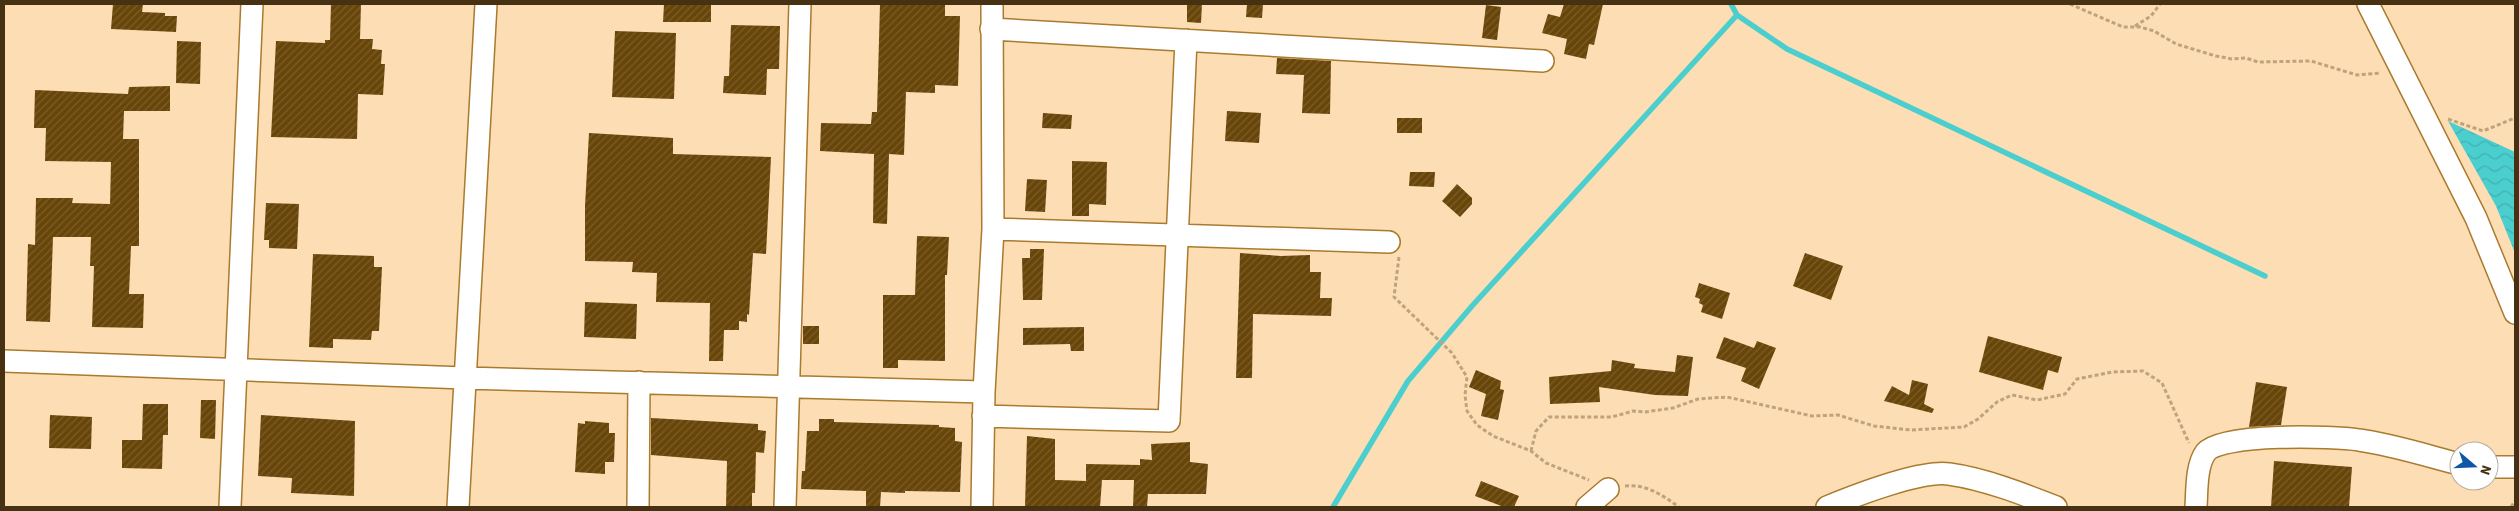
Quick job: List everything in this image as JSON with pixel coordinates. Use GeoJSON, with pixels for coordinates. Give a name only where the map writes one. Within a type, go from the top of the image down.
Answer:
{"type":"FeatureCollection","features":[{"type":"Feature","properties":{"kind":"street"},"geometry":{"type":"LineString","coordinates":[[230,507],[252,4]]}},
{"type":"Feature","properties":{"kind":"street"},"geometry":{"type":"LineString","coordinates":[[458,507],[486,4]]}},
{"type":"Feature","properties":{"kind":"street"},"geometry":{"type":"LineString","coordinates":[[785,507],[800,4]]}},
{"type":"Feature","properties":{"kind":"street"},"geometry":{"type":"LineString","coordinates":[[982,507],[983,416],[993,228],[992,4]]}},
{"type":"Feature","properties":{"kind":"street"},"geometry":{"type":"LineString","coordinates":[[2368,4],[2476,218],[2515,313]]}},
{"type":"Feature","properties":{"kind":"street"},"geometry":{"type":"LineString","coordinates":[[991,29],[1542,61]]}},
{"type":"Feature","properties":{"kind":"street"},"geometry":{"type":"LineString","coordinates":[[983,416],[1169,421],[1186,40]]}},
{"type":"Feature","properties":{"kind":"street"},"geometry":{"type":"LineString","coordinates":[[993,228],[1389,242]]}},
{"type":"Feature","properties":{"kind":"street"},"geometry":{"type":"LineString","coordinates":[[4,361],[465,378],[984,392]]}},
{"type":"Feature","properties":{"kind":"street"},"geometry":{"type":"LineString","coordinates":[[638,507],[640,382]]}},
{"type":"Feature","properties":{"kind":"street"},"geometry":{"type":"LineString","coordinates":[[2196,507],[2201,460],[2207,450],[2218,445],[2275,437],[2359,440],[2449,462]]}},
{"type":"Feature","properties":{"kind":"street"},"geometry":{"type":"LineString","coordinates":[[2499,467],[2515,466]]}},
{"type":"Feature","properties":{"kind":"street"},"geometry":{"type":"LineString","coordinates":[[1827,507],[1871,490],[1934,474],[1948,474],[1987,484],[2056,507]]}},
{"type":"Feature","properties":{"kind":"street"},"geometry":{"type":"LineString","coordinates":[[1587,507],[1608,488]]}},
{"type":"Feature","properties":{"kind":"path"},"geometry":{"type":"LineString","coordinates":[[2070,4],[2123,27],[2154,31],[2195,51],[2232,60],[2246,58],[2258,62],[2311,62],[2357,75],[2378,72],[2404,75]]}},
{"type":"Feature","properties":{"kind":"path"},"geometry":{"type":"LineString","coordinates":[[2133,27],[2151,16],[2160,4]]}},
{"type":"Feature","properties":{"kind":"path"},"geometry":{"type":"LineString","coordinates":[[2422,111],[2484,131],[2515,118]]}},
{"type":"Feature","properties":{"kind":"path"},"geometry":{"type":"LineString","coordinates":[[1389,242],[1399,255],[1399,268],[1394,297],[1452,353],[1467,377],[1465,395],[1467,411],[1477,425],[1493,436],[1531,451],[1546,464],[1608,488],[1637,485],[1657,492],[1679,507]]}},
{"type":"Feature","properties":{"kind":"path"},"geometry":{"type":"LineString","coordinates":[[1531,451],[1536,431],[1549,417],[1612,417],[1633,411],[1645,412],[1673,408],[1698,399],[1727,397],[1812,416],[1838,415],[1874,426],[1911,430],[1964,427],[1978,419],[1997,402],[2012,394],[2037,400],[2066,394],[2077,379],[2112,372],[2143,371],[2162,383],[2189,443],[2201,460]]}},
{"type":"Feature","properties":{"kind":"path"},"geometry":{"type":"LineString","coordinates":[[2511,507],[2515,501]]}},
{"type":"Feature","properties":{"kind":"water"},"geometry":{"type":"Polygon","coordinates":[[[2448,121],[2515,152],[2515,253],[2496,206],[2448,121]]]}},
{"type":"Feature","properties":{"kind":"building"},"geometry":{"type":"Polygon","coordinates":[[[113,4],[143,4],[142,12],[165,13],[165,16],[177,16],[176,32],[111,29],[113,4]]]}},
{"type":"Feature","properties":{"kind":"building"},"geometry":{"type":"Polygon","coordinates":[[[331,4],[361,4],[360,39],[373,39],[372,49],[382,50],[381,64],[385,64],[383,95],[358,94],[357,139],[271,137],[276,41],[325,43],[325,40],[330,40],[331,4]]]}},
{"type":"Feature","properties":{"kind":"building"},"geometry":{"type":"Polygon","coordinates":[[[664,4],[711,4],[711,22],[663,22],[664,4]]]}},
{"type":"Feature","properties":{"kind":"building"},"geometry":{"type":"Polygon","coordinates":[[[880,4],[945,4],[945,16],[960,16],[958,86],[935,85],[935,93],[906,92],[904,155],[889,154],[887,224],[873,223],[874,154],[820,151],[821,123],[871,124],[872,112],[877,112],[880,4]]]}},
{"type":"Feature","properties":{"kind":"building"},"geometry":{"type":"Polygon","coordinates":[[[1187,4],[1202,4],[1201,23],[1187,22],[1187,4]]]}},
{"type":"Feature","properties":{"kind":"building"},"geometry":{"type":"Polygon","coordinates":[[[1247,4],[1263,4],[1262,18],[1246,17],[1247,4]]]}},
{"type":"Feature","properties":{"kind":"building"},"geometry":{"type":"Polygon","coordinates":[[[1564,4],[1603,4],[1594,45],[1589,44],[1586,59],[1564,54],[1567,39],[1542,33],[1548,14],[1560,17],[1564,4]]]}},
{"type":"Feature","properties":{"kind":"building"},"geometry":{"type":"Polygon","coordinates":[[[1486,5],[1501,7],[1497,40],[1482,38],[1486,5]]]}},
{"type":"Feature","properties":{"kind":"building"},"geometry":{"type":"Polygon","coordinates":[[[731,25],[780,26],[779,69],[767,69],[766,95],[723,93],[724,76],[729,76],[731,25]]]}},
{"type":"Feature","properties":{"kind":"building"},"geometry":{"type":"Polygon","coordinates":[[[615,31],[676,33],[674,99],[612,97],[615,31]]]}},
{"type":"Feature","properties":{"kind":"building"},"geometry":{"type":"Polygon","coordinates":[[[177,41],[201,42],[200,84],[176,83],[177,41]]]}},
{"type":"Feature","properties":{"kind":"building"},"geometry":{"type":"Polygon","coordinates":[[[1277,58],[1331,61],[1330,114],[1302,113],[1304,75],[1276,74],[1277,58]]]}},
{"type":"Feature","properties":{"kind":"building"},"geometry":{"type":"Polygon","coordinates":[[[170,86],[170,111],[124,111],[123,139],[139,139],[139,246],[131,246],[129,294],[144,294],[143,328],[92,327],[94,266],[90,266],[91,237],[53,237],[50,322],[26,321],[28,244],[35,245],[36,198],[73,198],[72,203],[110,204],[111,162],[45,161],[46,128],[34,128],[35,90],[128,94],[129,87],[170,86]]]}},
{"type":"Feature","properties":{"kind":"building"},"geometry":{"type":"Polygon","coordinates":[[[1227,111],[1261,113],[1259,143],[1225,141],[1227,111]]]}},
{"type":"Feature","properties":{"kind":"building"},"geometry":{"type":"Polygon","coordinates":[[[1043,113],[1072,115],[1071,129],[1042,128],[1043,113]]]}},
{"type":"Feature","properties":{"kind":"building"},"geometry":{"type":"Polygon","coordinates":[[[1397,118],[1422,118],[1422,133],[1397,133],[1397,118]]]}},
{"type":"Feature","properties":{"kind":"building"},"geometry":{"type":"Polygon","coordinates":[[[589,133],[673,138],[673,154],[771,157],[766,254],[753,253],[749,315],[747,314],[747,322],[739,321],[739,330],[724,330],[723,361],[709,361],[710,303],[656,302],[657,273],[632,272],[633,262],[585,261],[585,206],[589,133]]]}},
{"type":"Feature","properties":{"kind":"building"},"geometry":{"type":"Polygon","coordinates":[[[1072,161],[1107,162],[1106,205],[1089,204],[1089,216],[1072,216],[1072,161]]]}},
{"type":"Feature","properties":{"kind":"building"},"geometry":{"type":"Polygon","coordinates":[[[1410,172],[1435,172],[1434,187],[1409,186],[1410,172]]]}},
{"type":"Feature","properties":{"kind":"building"},"geometry":{"type":"Polygon","coordinates":[[[1027,179],[1047,180],[1045,212],[1025,211],[1027,179]]]}},
{"type":"Feature","properties":{"kind":"building"},"geometry":{"type":"Polygon","coordinates":[[[1457,184],[1472,198],[1472,204],[1460,217],[1442,201],[1457,184]]]}},
{"type":"Feature","properties":{"kind":"building"},"geometry":{"type":"Polygon","coordinates":[[[266,203],[299,204],[297,249],[269,248],[269,240],[264,240],[266,203]]]}},
{"type":"Feature","properties":{"kind":"building"},"geometry":{"type":"Polygon","coordinates":[[[917,236],[949,237],[947,275],[945,275],[945,361],[898,360],[898,368],[883,368],[883,295],[915,295],[917,236]]]}},
{"type":"Feature","properties":{"kind":"building"},"geometry":{"type":"Polygon","coordinates":[[[1030,249],[1044,249],[1042,300],[1023,300],[1022,258],[1030,258],[1030,249]]]}},
{"type":"Feature","properties":{"kind":"building"},"geometry":{"type":"Polygon","coordinates":[[[1240,253],[1281,256],[1310,255],[1310,272],[1321,272],[1320,298],[1332,298],[1331,316],[1253,314],[1252,378],[1236,378],[1240,253]]]}},
{"type":"Feature","properties":{"kind":"building"},"geometry":{"type":"Polygon","coordinates":[[[1805,253],[1843,266],[1831,300],[1793,286],[1805,253]]]}},
{"type":"Feature","properties":{"kind":"building"},"geometry":{"type":"Polygon","coordinates":[[[313,254],[374,256],[374,267],[382,267],[379,331],[372,331],[371,340],[333,339],[333,348],[309,347],[313,254]]]}},
{"type":"Feature","properties":{"kind":"building"},"geometry":{"type":"Polygon","coordinates":[[[1699,283],[1730,293],[1722,319],[1701,312],[1703,305],[1699,303],[1700,299],[1695,297],[1699,283]]]}},
{"type":"Feature","properties":{"kind":"building"},"geometry":{"type":"Polygon","coordinates":[[[585,302],[637,304],[636,339],[584,337],[585,302]]]}},
{"type":"Feature","properties":{"kind":"building"},"geometry":{"type":"Polygon","coordinates":[[[803,326],[819,326],[819,344],[803,344],[803,326]]]}},
{"type":"Feature","properties":{"kind":"building"},"geometry":{"type":"Polygon","coordinates":[[[1084,327],[1084,351],[1071,351],[1070,344],[1023,345],[1023,328],[1084,327]]]}},
{"type":"Feature","properties":{"kind":"building"},"geometry":{"type":"Polygon","coordinates":[[[1988,336],[2062,357],[2058,373],[2048,370],[2043,390],[1979,372],[1988,336]]]}},
{"type":"Feature","properties":{"kind":"building"},"geometry":{"type":"Polygon","coordinates":[[[1724,337],[1754,348],[1757,341],[1776,348],[1759,389],[1741,381],[1746,368],[1716,358],[1724,337]]]}},
{"type":"Feature","properties":{"kind":"building"},"geometry":{"type":"Polygon","coordinates":[[[1677,355],[1693,357],[1688,396],[1655,395],[1599,387],[1600,402],[1550,404],[1549,377],[1611,371],[1612,360],[1635,364],[1634,368],[1675,372],[1677,355]]]}},
{"type":"Feature","properties":{"kind":"building"},"geometry":{"type":"Polygon","coordinates":[[[1476,370],[1501,381],[1500,389],[1504,390],[1498,420],[1481,416],[1486,394],[1469,387],[1476,370]]]}},
{"type":"Feature","properties":{"kind":"building"},"geometry":{"type":"Polygon","coordinates":[[[1912,380],[1928,384],[1924,404],[1934,409],[1932,413],[1884,401],[1892,386],[1909,395],[1912,380]]]}},
{"type":"Feature","properties":{"kind":"building"},"geometry":{"type":"Polygon","coordinates":[[[2256,382],[2287,387],[2281,425],[2249,427],[2256,382]]]}},
{"type":"Feature","properties":{"kind":"building"},"geometry":{"type":"Polygon","coordinates":[[[201,400],[216,400],[215,439],[200,438],[201,400]]]}},
{"type":"Feature","properties":{"kind":"building"},"geometry":{"type":"Polygon","coordinates":[[[143,404],[168,404],[168,435],[163,435],[162,469],[122,468],[122,440],[142,440],[143,404]]]}},
{"type":"Feature","properties":{"kind":"building"},"geometry":{"type":"Polygon","coordinates":[[[50,415],[92,417],[91,449],[49,448],[50,415]]]}},
{"type":"Feature","properties":{"kind":"building"},"geometry":{"type":"Polygon","coordinates":[[[261,415],[355,421],[354,496],[291,493],[292,478],[258,476],[261,415]]]}},
{"type":"Feature","properties":{"kind":"building"},"geometry":{"type":"Polygon","coordinates":[[[651,418],[758,424],[758,430],[766,431],[764,453],[756,452],[755,493],[752,493],[752,507],[726,507],[727,461],[651,455],[651,418]]]}},
{"type":"Feature","properties":{"kind":"building"},"geometry":{"type":"Polygon","coordinates":[[[819,419],[834,419],[834,422],[939,425],[939,427],[955,428],[955,441],[962,442],[960,492],[881,492],[880,507],[866,507],[866,491],[801,489],[802,471],[805,471],[807,431],[819,431],[819,419]]]}},
{"type":"Feature","properties":{"kind":"building"},"geometry":{"type":"Polygon","coordinates":[[[585,421],[609,423],[609,433],[615,433],[614,462],[605,462],[605,474],[575,472],[578,423],[585,424],[585,421]]]}},
{"type":"Feature","properties":{"kind":"building"},"geometry":{"type":"Polygon","coordinates":[[[1027,436],[1055,439],[1055,480],[1086,481],[1086,464],[1140,465],[1140,459],[1152,460],[1151,444],[1190,442],[1190,462],[1208,464],[1206,494],[1148,494],[1147,507],[1133,507],[1134,480],[1102,480],[1100,507],[1025,507],[1027,436]]]}},
{"type":"Feature","properties":{"kind":"building"},"geometry":{"type":"Polygon","coordinates":[[[2274,461],[2352,467],[2349,507],[2271,507],[2274,461]]]}},
{"type":"Feature","properties":{"kind":"building"},"geometry":{"type":"Polygon","coordinates":[[[1481,481],[1519,496],[1514,507],[1504,507],[1475,496],[1481,481]]]}},
{"type":"Feature","properties":{"kind":"waterway"},"geometry":{"type":"LineString","coordinates":[[1731,4],[1737,15],[1787,49],[2265,276]]}},
{"type":"Feature","properties":{"kind":"waterway"},"geometry":{"type":"LineString","coordinates":[[1333,507],[1408,381],[1472,306],[1737,15]]}}]}
